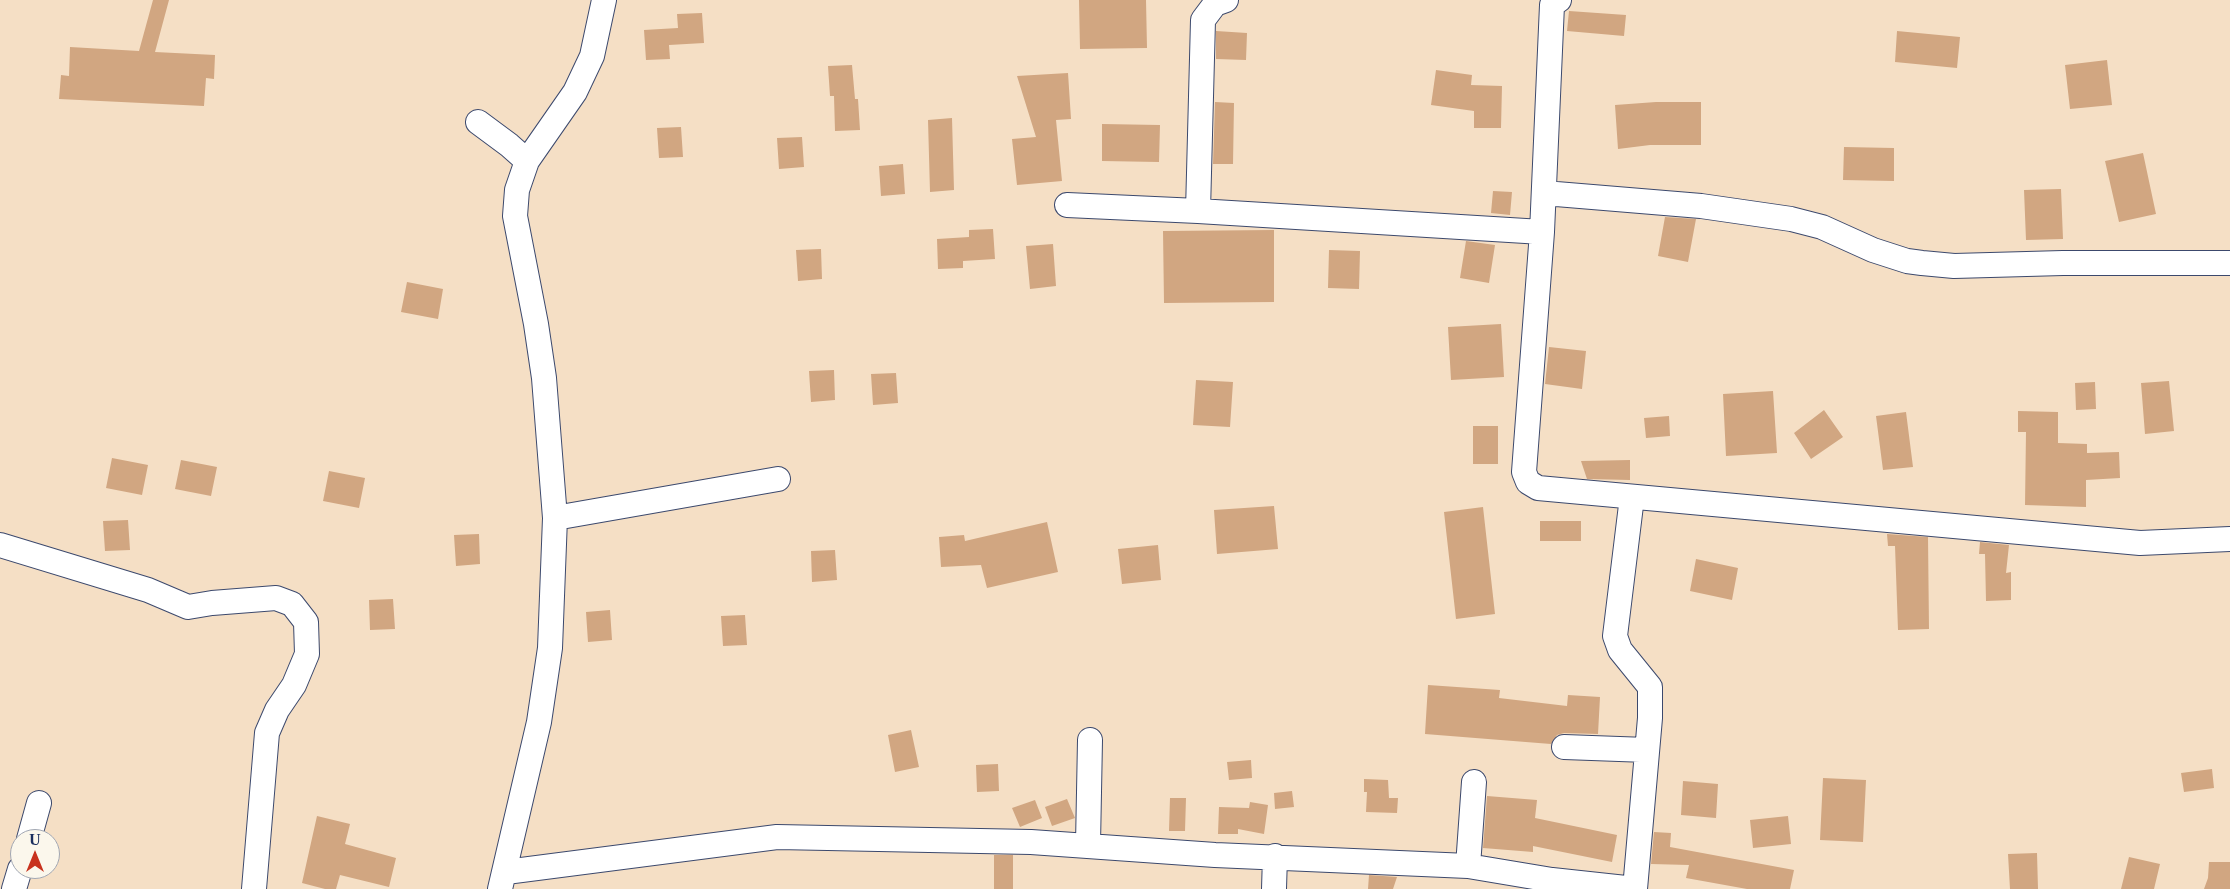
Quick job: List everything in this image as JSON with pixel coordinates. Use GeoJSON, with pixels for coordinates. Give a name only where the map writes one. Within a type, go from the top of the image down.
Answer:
{"type":"FeatureCollection","features":[{"type":"Feature","properties":{"kind":"street"},"geometry":{"type":"LineString","coordinates":[[604,0],[592,56],[575,92],[527,161],[517,190],[515,216],[536,324],[544,378],[555,518],[550,648],[539,722],[503,880],[777,837],[1088,844],[1215,854],[1468,866],[1552,880],[1635,889],[1647,750],[1650,687],[1620,650],[1615,636],[1632,497]]}},
{"type":"Feature","properties":{"kind":"street"},"geometry":{"type":"LineString","coordinates":[[1198,211],[1202,20],[1215,4],[1226,0]]}},
{"type":"Feature","properties":{"kind":"street"},"geometry":{"type":"LineString","coordinates":[[1559,0],[1552,5],[1542,232],[1524,472],[1528,482],[1538,488],[2140,543],[2230,539]]}},
{"type":"Feature","properties":{"kind":"street"},"geometry":{"type":"LineString","coordinates":[[478,122],[527,161]]}},
{"type":"Feature","properties":{"kind":"street"},"geometry":{"type":"LineString","coordinates":[[1544,194],[1702,206],[1791,219],[1822,227],[1873,250],[1906,261],[1922,263],[1963,266],[2063,263],[2230,263]]}},
{"type":"Feature","properties":{"kind":"street"},"geometry":{"type":"LineString","coordinates":[[1067,205],[1542,232]]}},
{"type":"Feature","properties":{"kind":"street"},"geometry":{"type":"LineString","coordinates":[[555,518],[778,479]]}},
{"type":"Feature","properties":{"kind":"street"},"geometry":{"type":"LineString","coordinates":[[0,545],[148,590],[188,608],[212,603],[276,598],[292,604],[306,622],[306,654],[294,685],[277,710],[267,733],[254,889]]}},
{"type":"Feature","properties":{"kind":"street"},"geometry":{"type":"LineString","coordinates":[[1088,844],[1090,740]]}},
{"type":"Feature","properties":{"kind":"street"},"geometry":{"type":"LineString","coordinates":[[1564,747],[1647,750]]}},
{"type":"Feature","properties":{"kind":"street"},"geometry":{"type":"LineString","coordinates":[[1468,866],[1474,782]]}},
{"type":"Feature","properties":{"kind":"street"},"geometry":{"type":"LineString","coordinates":[[32,829],[39,803]]}},
{"type":"Feature","properties":{"kind":"street"},"geometry":{"type":"LineString","coordinates":[[1274,889],[1275,856]]}},
{"type":"Feature","properties":{"kind":"building"},"geometry":{"type":"Polygon","coordinates":[[[153,0],[169,0],[155,52],[215,55],[214,79],[206,78],[204,106],[59,99],[61,75],[69,76],[70,47],[139,51],[153,0]]]}},
{"type":"Feature","properties":{"kind":"building"},"geometry":{"type":"Polygon","coordinates":[[[1079,0],[1146,0],[1147,48],[1080,49],[1079,0]]]}},
{"type":"Feature","properties":{"kind":"building"},"geometry":{"type":"Polygon","coordinates":[[[1569,11],[1626,15],[1624,36],[1567,31],[1569,11]]]}},
{"type":"Feature","properties":{"kind":"building"},"geometry":{"type":"Polygon","coordinates":[[[702,13],[704,43],[669,45],[670,59],[646,60],[644,30],[678,28],[677,14],[702,13]]]}},
{"type":"Feature","properties":{"kind":"building"},"geometry":{"type":"Polygon","coordinates":[[[1216,31],[1247,33],[1246,60],[1216,59],[1216,31]]]}},
{"type":"Feature","properties":{"kind":"building"},"geometry":{"type":"Polygon","coordinates":[[[1897,31],[1960,37],[1957,68],[1895,62],[1897,31]]]}},
{"type":"Feature","properties":{"kind":"building"},"geometry":{"type":"Polygon","coordinates":[[[2107,60],[2112,105],[2070,109],[2065,65],[2107,60]]]}},
{"type":"Feature","properties":{"kind":"building"},"geometry":{"type":"Polygon","coordinates":[[[852,65],[855,99],[858,99],[860,130],[835,131],[834,96],[830,96],[828,66],[852,65]]]}},
{"type":"Feature","properties":{"kind":"building"},"geometry":{"type":"Polygon","coordinates":[[[1436,70],[1472,75],[1471,85],[1502,86],[1501,128],[1474,128],[1474,111],[1431,105],[1436,70]]]}},
{"type":"Feature","properties":{"kind":"building"},"geometry":{"type":"Polygon","coordinates":[[[1068,73],[1071,119],[1056,120],[1062,181],[1017,185],[1012,139],[1036,137],[1017,76],[1068,73]]]}},
{"type":"Feature","properties":{"kind":"building"},"geometry":{"type":"Polygon","coordinates":[[[1215,102],[1234,103],[1233,164],[1213,164],[1215,102]]]}},
{"type":"Feature","properties":{"kind":"building"},"geometry":{"type":"Polygon","coordinates":[[[1656,102],[1701,102],[1701,145],[1650,145],[1618,149],[1615,105],[1656,102]]]}},
{"type":"Feature","properties":{"kind":"building"},"geometry":{"type":"Polygon","coordinates":[[[952,118],[954,190],[930,192],[928,120],[952,118]]]}},
{"type":"Feature","properties":{"kind":"building"},"geometry":{"type":"Polygon","coordinates":[[[1102,124],[1160,125],[1159,162],[1102,161],[1102,124]]]}},
{"type":"Feature","properties":{"kind":"building"},"geometry":{"type":"Polygon","coordinates":[[[681,127],[683,157],[659,158],[657,128],[681,127]]]}},
{"type":"Feature","properties":{"kind":"building"},"geometry":{"type":"Polygon","coordinates":[[[802,137],[804,167],[779,169],[777,138],[802,137]]]}},
{"type":"Feature","properties":{"kind":"building"},"geometry":{"type":"Polygon","coordinates":[[[1844,147],[1894,148],[1894,181],[1843,180],[1844,147]]]}},
{"type":"Feature","properties":{"kind":"building"},"geometry":{"type":"Polygon","coordinates":[[[2143,153],[2156,214],[2119,222],[2105,161],[2143,153]]]}},
{"type":"Feature","properties":{"kind":"building"},"geometry":{"type":"Polygon","coordinates":[[[903,164],[905,194],[881,196],[879,166],[903,164]]]}},
{"type":"Feature","properties":{"kind":"building"},"geometry":{"type":"Polygon","coordinates":[[[2061,189],[2063,239],[2026,240],[2024,190],[2061,189]]]}},
{"type":"Feature","properties":{"kind":"building"},"geometry":{"type":"Polygon","coordinates":[[[1493,191],[1512,192],[1510,215],[1491,213],[1493,191]]]}},
{"type":"Feature","properties":{"kind":"building"},"geometry":{"type":"Polygon","coordinates":[[[1665,217],[1696,219],[1688,262],[1658,256],[1665,217]]]}},
{"type":"Feature","properties":{"kind":"building"},"geometry":{"type":"Polygon","coordinates":[[[993,229],[995,259],[963,261],[963,268],[938,269],[937,239],[969,237],[969,230],[993,229]]]}},
{"type":"Feature","properties":{"kind":"building"},"geometry":{"type":"Polygon","coordinates":[[[1274,230],[1274,302],[1164,303],[1163,231],[1274,230]]]}},
{"type":"Feature","properties":{"kind":"building"},"geometry":{"type":"Polygon","coordinates":[[[1466,241],[1495,245],[1489,283],[1460,278],[1466,241]]]}},
{"type":"Feature","properties":{"kind":"building"},"geometry":{"type":"Polygon","coordinates":[[[1053,244],[1056,286],[1030,289],[1026,246],[1053,244]]]}},
{"type":"Feature","properties":{"kind":"building"},"geometry":{"type":"Polygon","coordinates":[[[821,249],[822,279],[798,281],[796,250],[821,249]]]}},
{"type":"Feature","properties":{"kind":"building"},"geometry":{"type":"Polygon","coordinates":[[[1329,250],[1360,251],[1359,289],[1328,288],[1329,250]]]}},
{"type":"Feature","properties":{"kind":"building"},"geometry":{"type":"Polygon","coordinates":[[[407,282],[443,289],[438,319],[401,312],[407,282]]]}},
{"type":"Feature","properties":{"kind":"building"},"geometry":{"type":"Polygon","coordinates":[[[1501,324],[1504,377],[1451,380],[1448,327],[1501,324]]]}},
{"type":"Feature","properties":{"kind":"building"},"geometry":{"type":"Polygon","coordinates":[[[1549,347],[1586,351],[1582,389],[1545,384],[1549,347]]]}},
{"type":"Feature","properties":{"kind":"building"},"geometry":{"type":"Polygon","coordinates":[[[834,370],[835,400],[811,402],[809,371],[834,370]]]}},
{"type":"Feature","properties":{"kind":"building"},"geometry":{"type":"Polygon","coordinates":[[[896,373],[898,403],[873,405],[871,374],[896,373]]]}},
{"type":"Feature","properties":{"kind":"building"},"geometry":{"type":"Polygon","coordinates":[[[1196,380],[1233,382],[1230,427],[1193,425],[1196,380]]]}},
{"type":"Feature","properties":{"kind":"building"},"geometry":{"type":"Polygon","coordinates":[[[2169,381],[2174,431],[2145,434],[2141,383],[2169,381]]]}},
{"type":"Feature","properties":{"kind":"building"},"geometry":{"type":"Polygon","coordinates":[[[2095,382],[2096,409],[2076,410],[2075,383],[2095,382]]]}},
{"type":"Feature","properties":{"kind":"building"},"geometry":{"type":"Polygon","coordinates":[[[1773,391],[1777,453],[1726,456],[1723,394],[1773,391]]]}},
{"type":"Feature","properties":{"kind":"building"},"geometry":{"type":"Polygon","coordinates":[[[1824,410],[1843,437],[1811,459],[1794,433],[1824,410]]]}},
{"type":"Feature","properties":{"kind":"building"},"geometry":{"type":"Polygon","coordinates":[[[2018,411],[2058,412],[2058,443],[2087,444],[2087,453],[2119,452],[2120,478],[2086,480],[2086,507],[2025,505],[2026,432],[2018,432],[2018,411]]]}},
{"type":"Feature","properties":{"kind":"building"},"geometry":{"type":"Polygon","coordinates":[[[1906,412],[1913,467],[1883,470],[1876,416],[1906,412]]]}},
{"type":"Feature","properties":{"kind":"building"},"geometry":{"type":"Polygon","coordinates":[[[1669,416],[1670,436],[1646,438],[1644,418],[1669,416]]]}},
{"type":"Feature","properties":{"kind":"building"},"geometry":{"type":"Polygon","coordinates":[[[1473,426],[1498,426],[1498,464],[1473,464],[1473,426]]]}},
{"type":"Feature","properties":{"kind":"building"},"geometry":{"type":"Polygon","coordinates":[[[112,458],[148,465],[142,495],[106,488],[112,458]]]}},
{"type":"Feature","properties":{"kind":"building"},"geometry":{"type":"Polygon","coordinates":[[[181,460],[217,467],[211,496],[175,489],[181,460]]]}},
{"type":"Feature","properties":{"kind":"building"},"geometry":{"type":"Polygon","coordinates":[[[1630,460],[1630,480],[1587,479],[1581,461],[1630,460]]]}},
{"type":"Feature","properties":{"kind":"building"},"geometry":{"type":"Polygon","coordinates":[[[329,471],[365,478],[359,508],[323,501],[329,471]]]}},
{"type":"Feature","properties":{"kind":"building"},"geometry":{"type":"Polygon","coordinates":[[[1274,506],[1278,549],[1217,554],[1214,510],[1274,506]]]}},
{"type":"Feature","properties":{"kind":"building"},"geometry":{"type":"Polygon","coordinates":[[[1483,507],[1495,614],[1456,619],[1444,512],[1483,507]]]}},
{"type":"Feature","properties":{"kind":"building"},"geometry":{"type":"Polygon","coordinates":[[[128,520],[130,550],[105,551],[103,521],[128,520]]]}},
{"type":"Feature","properties":{"kind":"building"},"geometry":{"type":"Polygon","coordinates":[[[1540,521],[1581,521],[1581,541],[1540,541],[1540,521]]]}},
{"type":"Feature","properties":{"kind":"building"},"geometry":{"type":"Polygon","coordinates":[[[1047,522],[1058,572],[987,588],[981,565],[941,567],[939,537],[964,535],[965,541],[1047,522]]]}},
{"type":"Feature","properties":{"kind":"building"},"geometry":{"type":"Polygon","coordinates":[[[479,534],[480,564],[456,566],[454,535],[479,534]]]}},
{"type":"Feature","properties":{"kind":"building"},"geometry":{"type":"Polygon","coordinates":[[[1887,534],[1928,537],[1929,629],[1898,630],[1895,546],[1888,546],[1887,534]]]}},
{"type":"Feature","properties":{"kind":"building"},"geometry":{"type":"Polygon","coordinates":[[[1980,542],[2009,545],[2006,573],[2011,572],[2011,600],[1986,601],[1985,554],[1979,554],[1980,542]]]}},
{"type":"Feature","properties":{"kind":"building"},"geometry":{"type":"Polygon","coordinates":[[[1158,545],[1161,580],[1122,584],[1118,549],[1158,545]]]}},
{"type":"Feature","properties":{"kind":"building"},"geometry":{"type":"Polygon","coordinates":[[[835,550],[837,580],[812,582],[811,551],[835,550]]]}},
{"type":"Feature","properties":{"kind":"building"},"geometry":{"type":"Polygon","coordinates":[[[1696,559],[1738,568],[1732,600],[1690,591],[1696,559]]]}},
{"type":"Feature","properties":{"kind":"building"},"geometry":{"type":"Polygon","coordinates":[[[393,599],[395,629],[370,630],[369,600],[393,599]]]}},
{"type":"Feature","properties":{"kind":"building"},"geometry":{"type":"Polygon","coordinates":[[[610,610],[612,640],[588,642],[586,612],[610,610]]]}},
{"type":"Feature","properties":{"kind":"building"},"geometry":{"type":"Polygon","coordinates":[[[745,615],[747,645],[723,646],[721,616],[745,615]]]}},
{"type":"Feature","properties":{"kind":"building"},"geometry":{"type":"Polygon","coordinates":[[[1428,685],[1500,690],[1499,698],[1567,706],[1568,695],[1600,697],[1598,734],[1564,733],[1557,735],[1551,744],[1425,734],[1428,685]]]}},
{"type":"Feature","properties":{"kind":"building"},"geometry":{"type":"Polygon","coordinates":[[[911,730],[919,767],[895,772],[888,735],[911,730]]]}},
{"type":"Feature","properties":{"kind":"building"},"geometry":{"type":"Polygon","coordinates":[[[1251,760],[1252,778],[1229,780],[1227,762],[1251,760]]]}},
{"type":"Feature","properties":{"kind":"building"},"geometry":{"type":"Polygon","coordinates":[[[998,764],[999,791],[977,792],[976,765],[998,764]]]}},
{"type":"Feature","properties":{"kind":"building"},"geometry":{"type":"Polygon","coordinates":[[[2212,769],[2214,788],[2184,792],[2181,773],[2212,769]]]}},
{"type":"Feature","properties":{"kind":"building"},"geometry":{"type":"Polygon","coordinates":[[[1823,778],[1866,780],[1863,842],[1820,840],[1823,778]]]}},
{"type":"Feature","properties":{"kind":"building"},"geometry":{"type":"Polygon","coordinates":[[[1364,779],[1388,780],[1389,798],[1398,798],[1397,813],[1366,812],[1367,792],[1364,792],[1364,779]]]}},
{"type":"Feature","properties":{"kind":"building"},"geometry":{"type":"Polygon","coordinates":[[[1683,781],[1718,784],[1716,818],[1681,815],[1683,781]]]}},
{"type":"Feature","properties":{"kind":"building"},"geometry":{"type":"Polygon","coordinates":[[[1292,791],[1294,807],[1275,809],[1274,793],[1292,791]]]}},
{"type":"Feature","properties":{"kind":"building"},"geometry":{"type":"Polygon","coordinates":[[[1487,796],[1537,800],[1535,818],[1617,835],[1612,862],[1533,846],[1533,852],[1483,848],[1487,796]]]}},
{"type":"Feature","properties":{"kind":"building"},"geometry":{"type":"Polygon","coordinates":[[[1170,798],[1186,798],[1185,831],[1169,831],[1170,798]]]}},
{"type":"Feature","properties":{"kind":"building"},"geometry":{"type":"Polygon","coordinates":[[[1067,799],[1075,818],[1052,826],[1045,807],[1067,799]]]}},
{"type":"Feature","properties":{"kind":"building"},"geometry":{"type":"Polygon","coordinates":[[[1035,800],[1042,818],[1020,827],[1012,808],[1035,800]]]}},
{"type":"Feature","properties":{"kind":"building"},"geometry":{"type":"Polygon","coordinates":[[[1250,802],[1268,805],[1264,834],[1238,829],[1238,834],[1218,834],[1219,807],[1249,808],[1250,802]]]}},
{"type":"Feature","properties":{"kind":"building"},"geometry":{"type":"Polygon","coordinates":[[[317,816],[350,824],[345,844],[396,858],[389,887],[340,875],[336,889],[325,889],[302,883],[317,816]]]}},
{"type":"Feature","properties":{"kind":"building"},"geometry":{"type":"Polygon","coordinates":[[[1788,816],[1791,844],[1753,848],[1750,820],[1788,816]]]}},
{"type":"Feature","properties":{"kind":"building"},"geometry":{"type":"Polygon","coordinates":[[[1654,832],[1671,833],[1670,847],[1794,870],[1790,889],[1747,889],[1686,878],[1689,865],[1651,864],[1654,832]]]}},
{"type":"Feature","properties":{"kind":"building"},"geometry":{"type":"Polygon","coordinates":[[[2037,853],[2038,889],[2010,889],[2008,854],[2037,853]]]}},
{"type":"Feature","properties":{"kind":"building"},"geometry":{"type":"Polygon","coordinates":[[[994,855],[1013,855],[1013,889],[994,889],[994,855]]]}},
{"type":"Feature","properties":{"kind":"building"},"geometry":{"type":"Polygon","coordinates":[[[2129,857],[2160,864],[2154,889],[2121,889],[2129,857]]]}},
{"type":"Feature","properties":{"kind":"building"},"geometry":{"type":"Polygon","coordinates":[[[2209,862],[2230,862],[2230,889],[2204,889],[2208,878],[2209,862]]]}},
{"type":"Feature","properties":{"kind":"building"},"geometry":{"type":"Polygon","coordinates":[[[1369,875],[1397,877],[1393,889],[1368,889],[1369,875]]]}}]}
